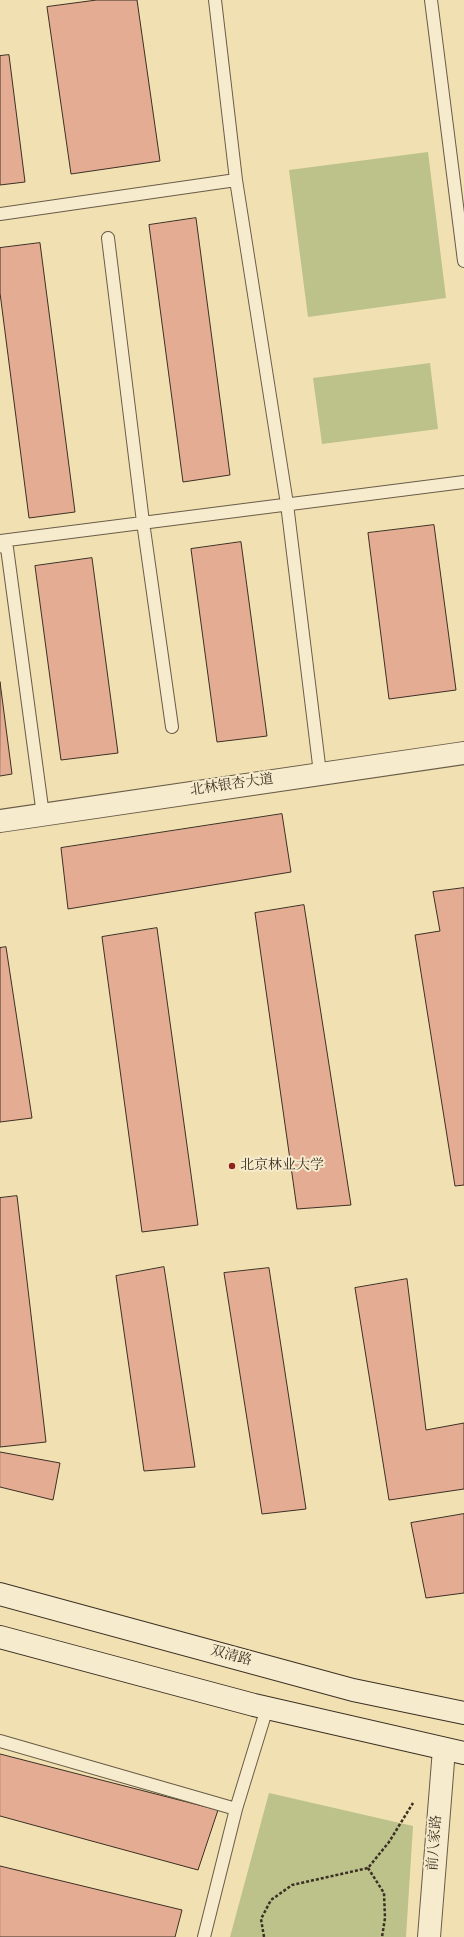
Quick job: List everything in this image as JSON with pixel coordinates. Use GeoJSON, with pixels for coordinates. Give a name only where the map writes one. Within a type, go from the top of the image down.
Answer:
{"type":"FeatureCollection","features":[{"type":"Feature","properties":{"kind":"main road","name":"北林银杏大道"},"geometry":{"type":"LineString","coordinates":[[0,821],[464,753]]}},
{"type":"Feature","properties":{"kind":"main road","name":"双清路"},"geometry":{"type":"LineString","coordinates":[[0,1594],[353,1690],[464,1713]]}},
{"type":"Feature","properties":{"kind":"main road"},"geometry":{"type":"LineString","coordinates":[[0,1637],[267,1708],[454,1751]]}},
{"type":"Feature","properties":{"kind":"main road","name":"前八家路"},"geometry":{"type":"LineString","coordinates":[[429,1937],[454,1751]]}},
{"type":"Feature","properties":{"kind":"lane"},"geometry":{"type":"LineString","coordinates":[[215,0],[236,180],[287,504],[320,773]]}},
{"type":"Feature","properties":{"kind":"lane"},"geometry":{"type":"LineString","coordinates":[[431,0],[464,260]]}},
{"type":"Feature","properties":{"kind":"lane"},"geometry":{"type":"LineString","coordinates":[[0,214],[236,180]]}},
{"type":"Feature","properties":{"kind":"lane"},"geometry":{"type":"LineString","coordinates":[[108,238],[143,522],[172,727]]}},
{"type":"Feature","properties":{"kind":"lane"},"geometry":{"type":"LineString","coordinates":[[0,541],[464,482]]}},
{"type":"Feature","properties":{"kind":"lane"},"geometry":{"type":"LineString","coordinates":[[0,546],[7,548],[43,815]]}},
{"type":"Feature","properties":{"kind":"lane"},"geometry":{"type":"LineString","coordinates":[[204,1937],[236,1808],[267,1708]]}},
{"type":"Feature","properties":{"kind":"lane"},"geometry":{"type":"LineString","coordinates":[[0,1741],[236,1808]]}},
{"type":"Feature","properties":{"kind":"path"},"geometry":{"type":"LineString","coordinates":[[264,1937],[261,1919],[271,1900],[292,1885],[368,1868],[389,1842],[414,1801]]}},
{"type":"Feature","properties":{"kind":"path"},"geometry":{"type":"LineString","coordinates":[[368,1868],[384,1892],[385,1918],[382,1937]]}},
{"type":"Feature","properties":{"kind":"green space"},"geometry":{"type":"Polygon","coordinates":[[[428,152],[446,298],[308,317],[289,170],[428,152]]]}},
{"type":"Feature","properties":{"kind":"green space"},"geometry":{"type":"Polygon","coordinates":[[[430,363],[438,429],[322,444],[313,378],[430,363]]]}},
{"type":"Feature","properties":{"kind":"green space"},"geometry":{"type":"Polygon","coordinates":[[[269,1793],[413,1826],[406,1937],[230,1937],[269,1793]]]}},
{"type":"Feature","properties":{"kind":"building"},"geometry":{"type":"Polygon","coordinates":[[[97,0],[137,0],[160,161],[71,174],[47,7],[97,0]]]}},
{"type":"Feature","properties":{"kind":"building"},"geometry":{"type":"Polygon","coordinates":[[[9,55],[25,182],[0,185],[0,56],[9,55]]]}},
{"type":"Feature","properties":{"kind":"building"},"geometry":{"type":"Polygon","coordinates":[[[196,218],[230,475],[183,482],[149,225],[196,218]]]}},
{"type":"Feature","properties":{"kind":"building"},"geometry":{"type":"Polygon","coordinates":[[[40,243],[75,512],[29,518],[0,293],[0,248],[40,243]]]}},
{"type":"Feature","properties":{"kind":"building"},"geometry":{"type":"Polygon","coordinates":[[[434,525],[456,690],[389,699],[368,533],[434,525]]]}},
{"type":"Feature","properties":{"kind":"building"},"geometry":{"type":"Polygon","coordinates":[[[241,542],[267,736],[217,742],[191,549],[241,542]]]}},
{"type":"Feature","properties":{"kind":"building"},"geometry":{"type":"Polygon","coordinates":[[[92,558],[118,753],[61,760],[35,566],[92,558]]]}},
{"type":"Feature","properties":{"kind":"building"},"geometry":{"type":"Polygon","coordinates":[[[0,682],[12,774],[0,776],[0,682]]]}},
{"type":"Feature","properties":{"kind":"building"},"geometry":{"type":"Polygon","coordinates":[[[282,814],[291,872],[68,909],[61,848],[282,814]]]}},
{"type":"Feature","properties":{"kind":"building"},"geometry":{"type":"Polygon","coordinates":[[[464,888],[464,1185],[455,1186],[415,935],[440,931],[433,892],[464,888]]]}},
{"type":"Feature","properties":{"kind":"building"},"geometry":{"type":"Polygon","coordinates":[[[304,905],[351,1205],[297,1209],[255,913],[304,905]]]}},
{"type":"Feature","properties":{"kind":"building"},"geometry":{"type":"Polygon","coordinates":[[[157,928],[198,1225],[142,1232],[102,937],[157,928]]]}},
{"type":"Feature","properties":{"kind":"building"},"geometry":{"type":"Polygon","coordinates":[[[6,947],[32,1118],[0,1122],[0,948],[6,947]]]}},
{"type":"Feature","properties":{"kind":"building"},"geometry":{"type":"Polygon","coordinates":[[[17,1196],[46,1442],[0,1447],[0,1198],[17,1196]]]}},
{"type":"Feature","properties":{"kind":"building"},"geometry":{"type":"Polygon","coordinates":[[[164,1267],[195,1467],[144,1471],[116,1276],[164,1267]]]}},
{"type":"Feature","properties":{"kind":"building"},"geometry":{"type":"Polygon","coordinates":[[[269,1268],[306,1509],[262,1514],[224,1273],[269,1268]]]}},
{"type":"Feature","properties":{"kind":"building"},"geometry":{"type":"Polygon","coordinates":[[[407,1279],[426,1430],[464,1423],[464,1489],[389,1500],[355,1288],[407,1279]]]}},
{"type":"Feature","properties":{"kind":"building"},"geometry":{"type":"Polygon","coordinates":[[[0,1452],[60,1463],[53,1500],[0,1487],[0,1452]]]}},
{"type":"Feature","properties":{"kind":"building"},"geometry":{"type":"Polygon","coordinates":[[[464,1514],[464,1593],[426,1598],[411,1523],[464,1514]]]}},
{"type":"Feature","properties":{"kind":"building"},"geometry":{"type":"Polygon","coordinates":[[[0,1754],[218,1810],[198,1870],[0,1816],[0,1754]]]}},
{"type":"Feature","properties":{"kind":"building"},"geometry":{"type":"Polygon","coordinates":[[[0,1866],[182,1910],[175,1937],[0,1937],[0,1866]]]}},
{"type":"Feature","properties":{"kind":"place","name":"北京林业大学"},"geometry":{"type":"Point","coordinates":[232,1166]}}]}
